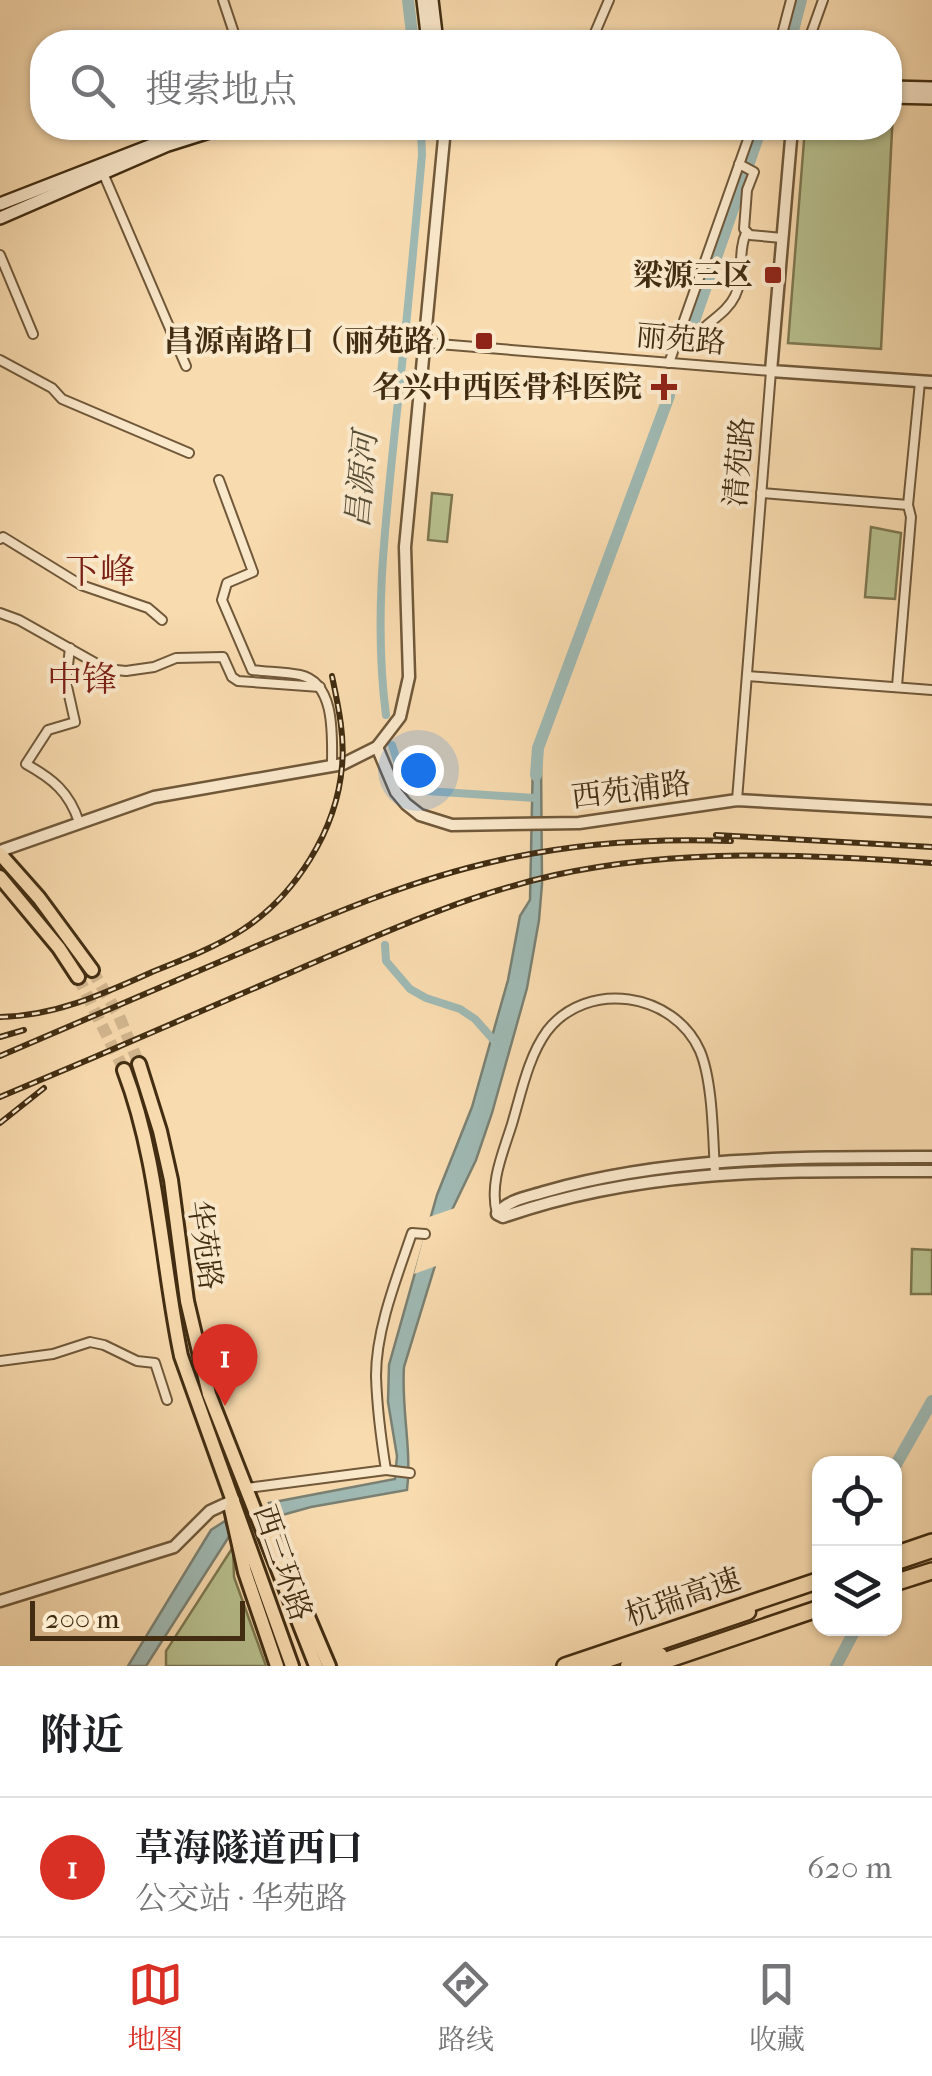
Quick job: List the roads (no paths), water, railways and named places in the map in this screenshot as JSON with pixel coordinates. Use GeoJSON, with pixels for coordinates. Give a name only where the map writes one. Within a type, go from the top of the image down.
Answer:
{"type":"FeatureCollection","features":[{"type":"Feature","properties":{"kind":"highway"},"geometry":{"type":"LineString","coordinates":[[902,1552],[932,1542]]}},
{"type":"Feature","properties":{"kind":"highway"},"geometry":{"type":"LineString","coordinates":[[902,1560],[932,1550]]}},
{"type":"Feature","properties":{"kind":"highway"},"geometry":{"type":"LineString","coordinates":[[902,1577],[932,1567]]}},
{"type":"Feature","properties":{"kind":"highway","name":"杭瑞高速"},"geometry":{"type":"LineString","coordinates":[[565,1666],[812,1583]]}},
{"type":"Feature","properties":{"kind":"highway"},"geometry":{"type":"LineString","coordinates":[[589,1666],[812,1591]]}},
{"type":"Feature","properties":{"kind":"highway"},"geometry":{"type":"LineString","coordinates":[[628,1666],[812,1609]]}},
{"type":"Feature","properties":{"kind":"highway"},"geometry":{"type":"LineString","coordinates":[[673,1666],[812,1610]]}},
{"type":"Feature","properties":{"kind":"highway","name":"杭瑞高速"},"geometry":{"type":"LineString","coordinates":[[648,1666],[812,1610]]}},
{"type":"Feature","properties":{"kind":"main road"},"geometry":{"type":"LineString","coordinates":[[422,0],[426,30]]}},
{"type":"Feature","properties":{"kind":"main road"},"geometry":{"type":"LineString","coordinates":[[432,0],[436,30]]}},
{"type":"Feature","properties":{"kind":"main road"},"geometry":{"type":"LineString","coordinates":[[902,87],[932,88]]}},
{"type":"Feature","properties":{"kind":"main road"},"geometry":{"type":"LineString","coordinates":[[902,97],[932,98]]}},
{"type":"Feature","properties":{"kind":"main road"},"geometry":{"type":"LineString","coordinates":[[0,204],[165,140]]}},
{"type":"Feature","properties":{"kind":"main road"},"geometry":{"type":"LineString","coordinates":[[0,218],[190,140]]}},
{"type":"Feature","properties":{"kind":"main road"},"geometry":{"type":"LineString","coordinates":[[0,852],[92,970]]}},
{"type":"Feature","properties":{"kind":"main road"},"geometry":{"type":"LineString","coordinates":[[0,877],[78,977]]}},
{"type":"Feature","properties":{"kind":"main road","name":"华苑路"},"geometry":{"type":"LineString","coordinates":[[139,1064],[171,1180],[198,1353],[223,1434],[248,1488]]}},
{"type":"Feature","properties":{"kind":"main road","name":"华苑路"},"geometry":{"type":"LineString","coordinates":[[124,1070],[154,1174],[170,1303],[182,1356],[232,1501]]}},
{"type":"Feature","properties":{"kind":"main road"},"geometry":{"type":"LineString","coordinates":[[248,1488],[285,1556],[330,1666]]}},
{"type":"Feature","properties":{"kind":"main road","name":"西三环路"},"geometry":{"type":"LineString","coordinates":[[248,1488],[316,1666]]}},
{"type":"Feature","properties":{"kind":"main road"},"geometry":{"type":"LineString","coordinates":[[232,1501],[246,1572],[277,1666]]}},
{"type":"Feature","properties":{"kind":"main road","name":"西三环路"},"geometry":{"type":"LineString","coordinates":[[232,1501],[292,1666]]}},
{"type":"Feature","properties":{"kind":"street"},"geometry":{"type":"LineString","coordinates":[[223,0],[234,30]]}},
{"type":"Feature","properties":{"kind":"street"},"geometry":{"type":"LineString","coordinates":[[596,30],[608,0]]}},
{"type":"Feature","properties":{"kind":"street"},"geometry":{"type":"LineString","coordinates":[[783,30],[790,0]]}},
{"type":"Feature","properties":{"kind":"street"},"geometry":{"type":"LineString","coordinates":[[812,30],[823,0]]}},
{"type":"Feature","properties":{"kind":"street"},"geometry":{"type":"LineString","coordinates":[[0,852],[79,822],[185,790],[337,765],[377,747],[400,717],[408,691],[405,547],[444,140]]}},
{"type":"Feature","properties":{"kind":"street"},"geometry":{"type":"LineString","coordinates":[[669,364],[748,140]]}},
{"type":"Feature","properties":{"kind":"street","name":"清苑路"},"geometry":{"type":"LineString","coordinates":[[737,800],[791,140]]}},
{"type":"Feature","properties":{"kind":"street"},"geometry":{"type":"LineString","coordinates":[[739,164],[754,172],[742,225],[746,233]]}},
{"type":"Feature","properties":{"kind":"street"},"geometry":{"type":"LineString","coordinates":[[103,173],[186,366]]}},
{"type":"Feature","properties":{"kind":"street"},"geometry":{"type":"LineString","coordinates":[[733,181],[748,190]]}},
{"type":"Feature","properties":{"kind":"street"},"geometry":{"type":"LineString","coordinates":[[746,233],[782,238]]}},
{"type":"Feature","properties":{"kind":"street"},"geometry":{"type":"LineString","coordinates":[[692,344],[696,334],[714,322],[734,299],[740,274],[740,246],[746,233]]}},
{"type":"Feature","properties":{"kind":"street"},"geometry":{"type":"LineString","coordinates":[[0,255],[33,334]]}},
{"type":"Feature","properties":{"kind":"street","name":"丽苑路"},"geometry":{"type":"LineString","coordinates":[[426,343],[926,382]]}},
{"type":"Feature","properties":{"kind":"street"},"geometry":{"type":"LineString","coordinates":[[0,360],[52,388],[62,399],[189,453]]}},
{"type":"Feature","properties":{"kind":"street"},"geometry":{"type":"LineString","coordinates":[[897,686],[911,517],[908,505],[926,382]]}},
{"type":"Feature","properties":{"kind":"street"},"geometry":{"type":"LineString","coordinates":[[218,480],[253,572],[228,583],[222,600],[252,670],[304,675],[320,687],[337,765]]}},
{"type":"Feature","properties":{"kind":"street"},"geometry":{"type":"LineString","coordinates":[[761,493],[908,505]]}},
{"type":"Feature","properties":{"kind":"street"},"geometry":{"type":"LineString","coordinates":[[0,539],[81,585],[148,608],[162,620]]}},
{"type":"Feature","properties":{"kind":"street"},"geometry":{"type":"LineString","coordinates":[[0,612],[106,669],[126,671],[154,667],[176,658],[223,657],[238,681],[320,687]]}},
{"type":"Feature","properties":{"kind":"street"},"geometry":{"type":"LineString","coordinates":[[70,648],[66,682],[74,722],[48,730],[26,764],[50,777],[66,794],[79,822]]}},
{"type":"Feature","properties":{"kind":"street"},"geometry":{"type":"LineString","coordinates":[[747,676],[932,690]]}},
{"type":"Feature","properties":{"kind":"street","name":"西苑浦路"},"geometry":{"type":"LineString","coordinates":[[377,747],[396,792],[420,815],[452,825],[549,825],[737,800],[932,811]]}},
{"type":"Feature","properties":{"kind":"street"},"geometry":{"type":"LineString","coordinates":[[497,1214],[493,1200],[496,1174],[538,1045],[559,1019],[582,1004],[600,1000],[618,998],[650,1004],[679,1022],[691,1035],[706,1070],[714,1168]]}},
{"type":"Feature","properties":{"kind":"street"},"geometry":{"type":"LineString","coordinates":[[497,1214],[504,1205],[572,1184],[643,1170],[932,1157]]}},
{"type":"Feature","properties":{"kind":"street"},"geometry":{"type":"LineString","coordinates":[[714,1168],[932,1171]]}},
{"type":"Feature","properties":{"kind":"street"},"geometry":{"type":"LineString","coordinates":[[389,1471],[376,1373],[403,1253],[412,1234],[425,1234]]}},
{"type":"Feature","properties":{"kind":"street"},"geometry":{"type":"LineString","coordinates":[[0,1361],[53,1354],[96,1342],[138,1361],[156,1364],[167,1400]]}},
{"type":"Feature","properties":{"kind":"street"},"geometry":{"type":"LineString","coordinates":[[248,1488],[389,1471],[410,1472]]}},
{"type":"Feature","properties":{"kind":"street"},"geometry":{"type":"LineString","coordinates":[[0,1601],[174,1547],[210,1511],[232,1501]]}},
{"type":"Feature","properties":{"kind":"water"},"geometry":{"type":"Polygon","coordinates":[[[533,758],[541,758],[539,920],[527,988],[492,1113],[476,1160],[452,1210],[404,1367],[407,1490],[275,1517],[269,1503],[395,1479],[397,1456],[388,1402],[389,1365],[437,1195],[472,1107],[508,980],[520,916],[530,900],[533,758]]]}},
{"type":"Feature","properties":{"kind":"water"},"geometry":{"type":"Polygon","coordinates":[[[225,1521],[230,1535],[146,1666],[128,1666],[211,1530],[225,1521]]]}},
{"type":"Feature","properties":{"kind":"waterway","name":"昌源河"},"geometry":{"type":"LineString","coordinates":[[408,0],[412,30]]}},
{"type":"Feature","properties":{"kind":"waterway"},"geometry":{"type":"LineString","coordinates":[[793,30],[801,0]]}},
{"type":"Feature","properties":{"kind":"waterway","name":"昌源河"},"geometry":{"type":"LineString","coordinates":[[386,715],[382,568],[421,140]]}},
{"type":"Feature","properties":{"kind":"waterway"},"geometry":{"type":"LineString","coordinates":[[685,347],[757,140]]}},
{"type":"Feature","properties":{"kind":"waterway"},"geometry":{"type":"LineString","coordinates":[[536,775],[538,748],[669,396]]}},
{"type":"Feature","properties":{"kind":"waterway","name":"昌源河"},"geometry":{"type":"LineString","coordinates":[[392,745],[411,790],[535,798]]}},
{"type":"Feature","properties":{"kind":"waterway"},"geometry":{"type":"LineString","coordinates":[[385,945],[386,961],[410,989],[460,1009],[475,1019],[498,1045]]}},
{"type":"Feature","properties":{"kind":"waterway"},"geometry":{"type":"LineString","coordinates":[[901,1456],[932,1401]]}},
{"type":"Feature","properties":{"kind":"waterway"},"geometry":{"type":"LineString","coordinates":[[836,1666],[852,1636]]}},
{"type":"Feature","properties":{"kind":"tunnel"},"geometry":{"type":"LineString","coordinates":[[92,970],[119,1016],[139,1064]]}},
{"type":"Feature","properties":{"kind":"tunnel"},"geometry":{"type":"LineString","coordinates":[[78,977],[124,1070]]}},
{"type":"Feature","properties":{"kind":"railway"},"geometry":{"type":"LineString","coordinates":[[0,1017],[40,1013],[78,1002],[198,953],[242,930],[279,899],[296,880],[322,837],[338,790],[343,743],[332,676]]}},
{"type":"Feature","properties":{"kind":"railway"},"geometry":{"type":"LineString","coordinates":[[716,835],[932,847]]}},
{"type":"Feature","properties":{"kind":"railway"},"geometry":{"type":"LineString","coordinates":[[0,1056],[312,923],[433,878],[525,855],[583,846],[642,841],[731,841]]}},
{"type":"Feature","properties":{"kind":"railway"},"geometry":{"type":"LineString","coordinates":[[0,1097],[393,929],[522,883],[602,866],[696,857],[837,857],[932,863]]}},
{"type":"Feature","properties":{"kind":"railway"},"geometry":{"type":"LineString","coordinates":[[0,1037],[24,1030]]}},
{"type":"Feature","properties":{"kind":"railway"},"geometry":{"type":"LineString","coordinates":[[0,1123],[44,1088]]}},
{"type":"Feature","properties":{"kind":"place","name":"梁源三区"},"geometry":{"type":"Point","coordinates":[773,275]}},
{"type":"Feature","properties":{"kind":"place","name":"昌源南路口（丽苑路）"},"geometry":{"type":"Point","coordinates":[484,341]}},
{"type":"Feature","properties":{"kind":"place","name":"名兴中西医骨科医院"},"geometry":{"type":"Point","coordinates":[664,387]}},
{"type":"Feature","properties":{"kind":"place","name":"草海隧道西口"},"geometry":{"type":"Point","coordinates":[225,1406]}},
{"type":"Feature","properties":{"kind":"district","name":"下峰"},"geometry":{"type":"Point","coordinates":[100,571]}},
{"type":"Feature","properties":{"kind":"district","name":"中锋"},"geometry":{"type":"Point","coordinates":[82,679]}}]}
